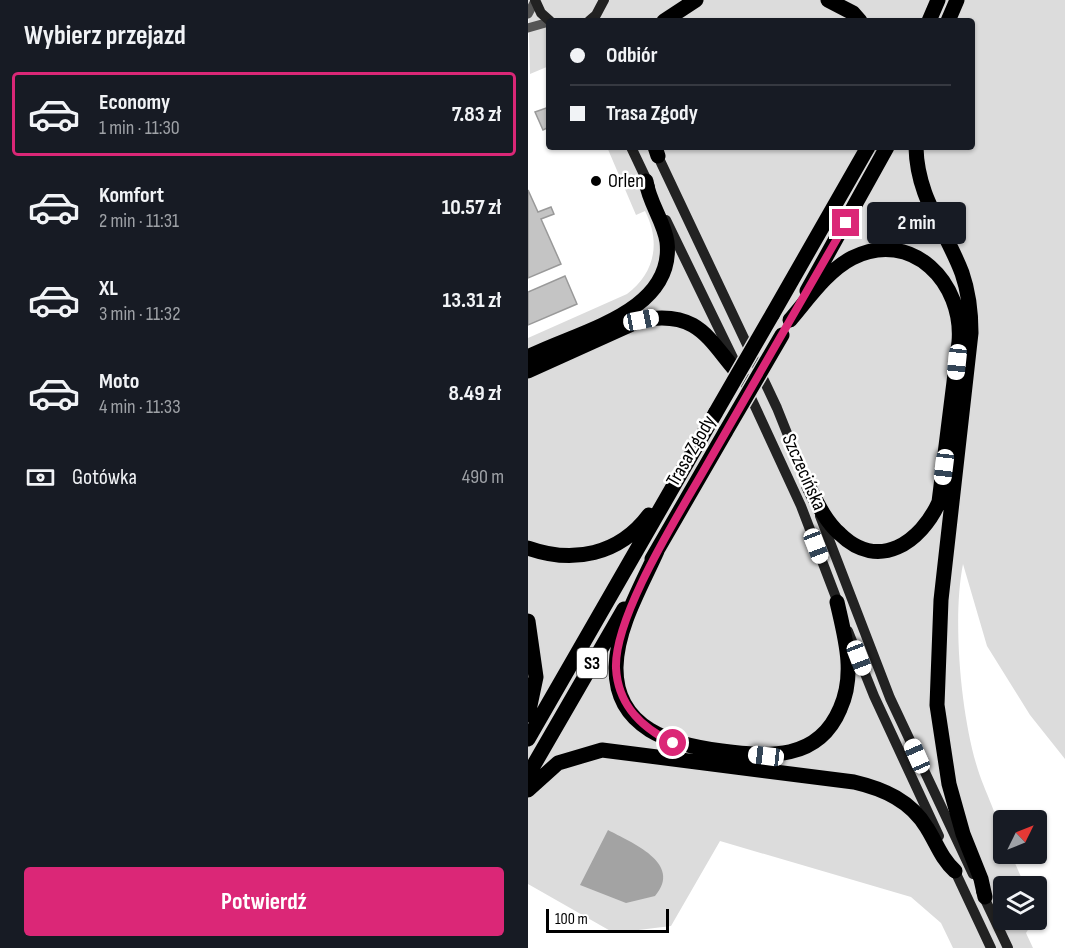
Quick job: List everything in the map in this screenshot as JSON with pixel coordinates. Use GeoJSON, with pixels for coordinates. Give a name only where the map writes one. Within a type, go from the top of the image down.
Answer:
{"type":"FeatureCollection","features":[{"type":"Feature","properties":{"kind":"highway"},"geometry":{"type":"LineString","coordinates":[[669,18],[696,0]]}},
{"type":"Feature","properties":{"kind":"highway"},"geometry":{"type":"LineString","coordinates":[[828,0],[853,13],[857,18]]}},
{"type":"Feature","properties":{"kind":"highway"},"geometry":{"type":"LineString","coordinates":[[930,18],[938,0]]}},
{"type":"Feature","properties":{"kind":"highway","name":"Trasa Zgody"},"geometry":{"type":"LineString","coordinates":[[528,739],[849,181],[864,150]]}},
{"type":"Feature","properties":{"kind":"highway","name":"Trasa Zgody"},"geometry":{"type":"LineString","coordinates":[[528,775],[782,335],[885,150]]}},
{"type":"Feature","properties":{"kind":"highway"},"geometry":{"type":"LineString","coordinates":[[916,150],[921,188],[961,271],[970,305],[971,333],[940,600],[937,705],[949,784],[963,834],[981,879],[985,897]]}},
{"type":"Feature","properties":{"kind":"highway"},"geometry":{"type":"LineString","coordinates":[[528,357],[624,314],[655,289],[666,264],[667,243],[648,193],[646,181]]}},
{"type":"Feature","properties":{"kind":"highway"},"geometry":{"type":"LineString","coordinates":[[790,320],[837,268],[855,257],[882,250],[909,255],[933,269],[951,291],[959,320],[956,372],[939,502],[931,520],[919,535],[908,544],[889,550],[868,549],[856,545],[835,529],[809,487]]}},
{"type":"Feature","properties":{"kind":"highway"},"geometry":{"type":"LineString","coordinates":[[528,371],[641,320],[659,316],[688,322],[706,333],[743,379]]}},
{"type":"Feature","properties":{"kind":"highway"},"geometry":{"type":"LineString","coordinates":[[528,548],[547,555],[585,556],[606,549],[627,538],[641,526],[686,465]]}},
{"type":"Feature","properties":{"kind":"highway"},"geometry":{"type":"LineString","coordinates":[[657,551],[619,643],[616,668],[627,708],[652,733],[673,743],[766,756],[802,748],[824,733],[841,708],[848,674],[849,657],[837,602]]}},
{"type":"Feature","properties":{"kind":"highway"},"geometry":{"type":"LineString","coordinates":[[528,621],[536,677],[528,715]]}},
{"type":"Feature","properties":{"kind":"highway"},"geometry":{"type":"LineString","coordinates":[[528,790],[558,763],[602,750],[855,782],[887,792],[912,810],[927,828],[943,859],[955,871]]}},
{"type":"Feature","properties":{"kind":"main road"},"geometry":{"type":"LineString","coordinates":[[595,18],[604,0]]}},
{"type":"Feature","properties":{"kind":"main road"},"geometry":{"type":"LineString","coordinates":[[535,1],[546,18]]}},
{"type":"Feature","properties":{"kind":"main road","name":"Szczecińska"},"geometry":{"type":"LineString","coordinates":[[632,150],[743,379],[793,489],[874,696],[991,948]]}},
{"type":"Feature","properties":{"kind":"main road","name":"Szczecińska"},"geometry":{"type":"LineString","coordinates":[[656,150],[777,408],[890,698],[1008,948]]}},
{"type":"Feature","properties":{"kind":"street"},"geometry":{"type":"LineString","coordinates":[[528,14],[535,1]]}},
{"type":"Feature","properties":{"kind":"street"},"geometry":{"type":"LineString","coordinates":[[528,27],[546,22]]}},
{"type":"Feature","properties":{"kind":"shaded area"},"geometry":{"type":"Polygon","coordinates":[[[528,0],[1065,0],[1065,759],[1030,715],[987,646],[963,564],[958,612],[960,668],[967,723],[978,770],[993,810],[993,864],[1015,864],[1021,876],[993,876],[993,930],[1028,930],[1026,933],[1033,948],[953,948],[941,923],[911,897],[720,841],[671,926],[614,933],[528,884],[528,338],[627,294],[644,277],[649,267],[654,245],[650,223],[645,211],[636,215],[608,150],[975,150],[975,18],[546,18],[546,67],[530,74],[528,0]]]}},
{"type":"Feature","properties":{"kind":"shaded area"},"geometry":{"type":"Polygon","coordinates":[[[608,830],[640,847],[659,864],[663,873],[662,884],[655,896],[626,903],[580,885],[608,830]]]}},
{"type":"Feature","properties":{"kind":"building"},"geometry":{"type":"Polygon","coordinates":[[[546,108],[546,128],[543,130],[535,112],[546,108]]]}},
{"type":"Feature","properties":{"kind":"building"},"geometry":{"type":"Polygon","coordinates":[[[528,190],[538,212],[551,207],[554,214],[541,219],[561,264],[528,278],[528,190]]]}},
{"type":"Feature","properties":{"kind":"building"},"geometry":{"type":"Polygon","coordinates":[[[565,276],[577,304],[528,325],[528,292],[565,276]]]}},
{"type":"Feature","properties":{"kind":"place","name":"Orlen"},"geometry":{"type":"Point","coordinates":[596,181]}},
{"type":"Feature","properties":{"kind":"route"},"geometry":{"type":"LineString","coordinates":[[673,743],[652,733],[638,722],[627,708],[620,690],[616,668],[619,643],[657,551],[846,223]]}}]}
